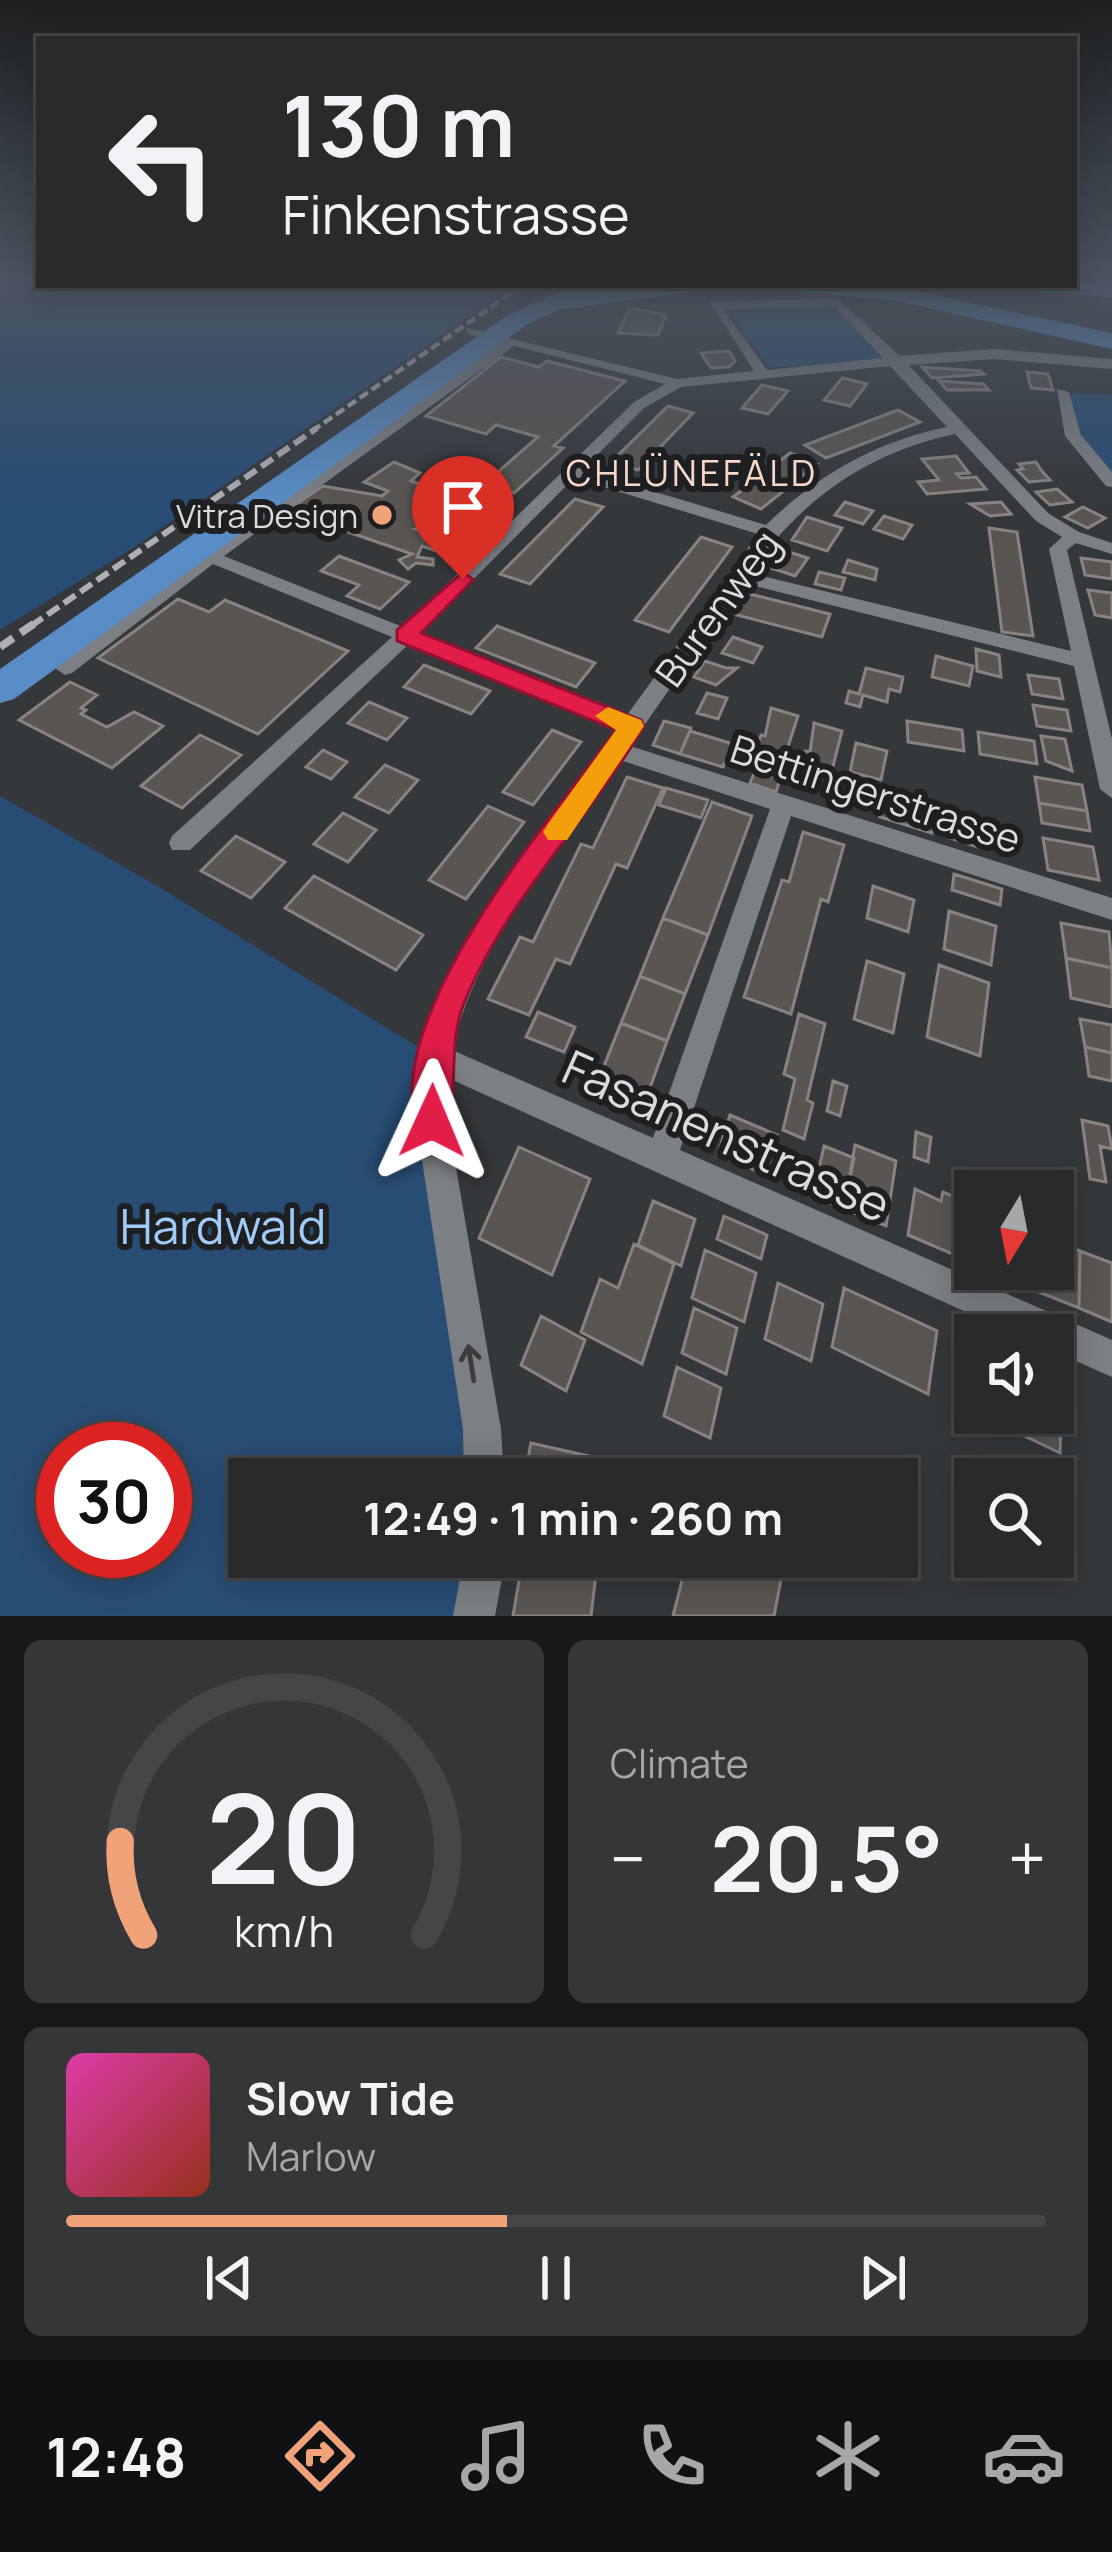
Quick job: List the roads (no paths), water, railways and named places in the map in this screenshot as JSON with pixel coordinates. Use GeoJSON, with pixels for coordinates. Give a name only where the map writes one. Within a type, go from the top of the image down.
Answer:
{"type":"FeatureCollection","features":[{"type":"Feature","properties":{"kind":"highway"},"geometry":{"type":"LineString","coordinates":[[0,667],[467,353]]}},
{"type":"Feature","properties":{"kind":"highway"},"geometry":{"type":"LineString","coordinates":[[0,689],[468,353]]}},
{"type":"Feature","properties":{"kind":"street"},"geometry":{"type":"LineString","coordinates":[[65,668],[470,353]]}},
{"type":"Feature","properties":{"kind":"street"},"geometry":{"type":"LineString","coordinates":[[554,353],[677,383],[994,354],[1112,364]]}},
{"type":"Feature","properties":{"kind":"street"},"geometry":{"type":"LineString","coordinates":[[749,353],[763,373]]}},
{"type":"Feature","properties":{"kind":"street"},"geometry":{"type":"LineString","coordinates":[[889,353],[1042,518],[1073,536],[1112,549]]}},
{"type":"Feature","properties":{"kind":"street"},"geometry":{"type":"LineString","coordinates":[[181,843],[405,636],[639,405],[677,383]]}},
{"type":"Feature","properties":{"kind":"street"},"geometry":{"type":"LineString","coordinates":[[1062,392],[1073,436],[1112,482]]}},
{"type":"Feature","properties":{"kind":"street","name":"Burenweg"},"geometry":{"type":"LineString","coordinates":[[483,1458],[432,1121],[434,1058],[447,1005],[482,937],[769,532],[813,489],[844,471],[937,433],[959,429]]}},
{"type":"Feature","properties":{"kind":"street"},"geometry":{"type":"LineString","coordinates":[[570,472],[769,532]]}},
{"type":"Feature","properties":{"kind":"street"},"geometry":{"type":"LineString","coordinates":[[1073,536],[1058,549],[1112,789]]}},
{"type":"Feature","properties":{"kind":"street"},"geometry":{"type":"LineString","coordinates":[[211,556],[632,726]]}},
{"type":"Feature","properties":{"kind":"street"},"geometry":{"type":"LineString","coordinates":[[739,576],[1083,661]]}},
{"type":"Feature","properties":{"kind":"street","name":"Bettingerstrasse"},"geometry":{"type":"LineString","coordinates":[[616,750],[1112,909]]}},
{"type":"Feature","properties":{"kind":"street"},"geometry":{"type":"LineString","coordinates":[[662,1157],[783,805]]}},
{"type":"Feature","properties":{"kind":"street","name":"Fasanenstrasse"},"geometry":{"type":"LineString","coordinates":[[434,1058],[1112,1359]]}},
{"type":"Feature","properties":{"kind":"street"},"geometry":{"type":"LineString","coordinates":[[474,1616],[481,1578]]}},
{"type":"Feature","properties":{"kind":"railway"},"geometry":{"type":"LineString","coordinates":[[312,431],[424,353]]}},
{"type":"Feature","properties":{"kind":"railway"},"geometry":{"type":"LineString","coordinates":[[31,626],[317,428]]}},
{"type":"Feature","properties":{"kind":"railway"},"geometry":{"type":"LineString","coordinates":[[0,647],[35,623]]}},
{"type":"Feature","properties":{"kind":"place","name":"Vitra Design"},"geometry":{"type":"Point","coordinates":[382,515]}},
{"type":"Feature","properties":{"kind":"district","name":"CHLÜNEFÄLD"},"geometry":{"type":"Point","coordinates":[692,472]}},
{"type":"Feature","properties":{"kind":"park label","name":"Hardwald"},"geometry":{"type":"Point","coordinates":[223,1225]}}]}
